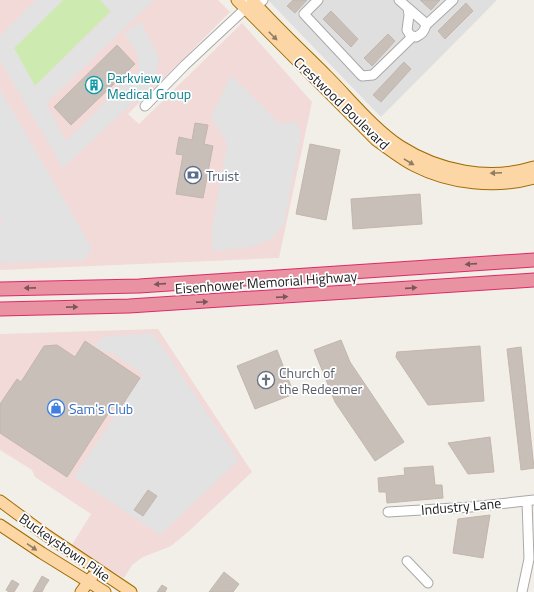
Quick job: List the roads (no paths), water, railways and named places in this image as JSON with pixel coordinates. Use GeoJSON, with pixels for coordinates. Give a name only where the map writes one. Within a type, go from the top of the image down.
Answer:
{"type":"FeatureCollection","features":[{"type":"Feature","properties":{"kind":"highway","name":"Eisenhower Memorial Highway"},"geometry":{"type":"LineString","coordinates":[[3,288],[139,286],[534,260]]}},
{"type":"Feature","properties":{"kind":"highway","name":"Eisenhower Memorial Highway"},"geometry":{"type":"LineString","coordinates":[[0,309],[144,305],[534,280]]}},
{"type":"Feature","properties":{"kind":"highway"},"geometry":{"type":"LineString","coordinates":[[0,316],[19,308]]}},
{"type":"Feature","properties":{"kind":"main road","name":"Crestwood Boulevard"},"geometry":{"type":"LineString","coordinates":[[237,0],[253,3],[376,126],[399,145],[423,159],[443,167],[464,172],[508,172],[534,167]]}},
{"type":"Feature","properties":{"kind":"main road","name":"Crestwood Boulevard"},"geometry":{"type":"LineString","coordinates":[[253,3],[376,140],[394,153],[415,166],[440,176],[476,183],[505,184],[534,178]]}},
{"type":"Feature","properties":{"kind":"main road","name":"Buckeystown Pike"},"geometry":{"type":"LineString","coordinates":[[0,501],[46,535],[131,592]]}},
{"type":"Feature","properties":{"kind":"main road","name":"Buckeystown Pike"},"geometry":{"type":"LineString","coordinates":[[0,525],[89,582],[100,591]]}},
{"type":"Feature","properties":{"kind":"main road"},"geometry":{"type":"LineString","coordinates":[[81,592],[98,570]]}},
{"type":"Feature","properties":{"kind":"main road"},"geometry":{"type":"LineString","coordinates":[[100,591],[108,577]]}},
{"type":"Feature","properties":{"kind":"street"},"geometry":{"type":"LineString","coordinates":[[318,0],[304,14],[362,76],[372,75],[413,36],[416,37],[422,34],[426,25],[453,0]]}},
{"type":"Feature","properties":{"kind":"street"},"geometry":{"type":"LineString","coordinates":[[399,0],[426,25]]}},
{"type":"Feature","properties":{"kind":"street"},"geometry":{"type":"LineString","coordinates":[[145,106],[185,65],[253,3]]}},
{"type":"Feature","properties":{"kind":"street"},"geometry":{"type":"LineString","coordinates":[[408,8],[409,15],[407,30],[413,36]]}},
{"type":"Feature","properties":{"kind":"street"},"geometry":{"type":"LineString","coordinates":[[522,592],[529,559],[530,500]]}},
{"type":"Feature","properties":{"kind":"street","name":"Industry Lane"},"geometry":{"type":"LineString","coordinates":[[388,512],[471,507],[530,500]]}},
{"type":"Feature","properties":{"kind":"street"},"geometry":{"type":"LineString","coordinates":[[407,561],[428,583]]}},
{"type":"Feature","properties":{"kind":"place","name":"Parkview Medical Group"},"geometry":{"type":"Point","coordinates":[94,85]}},
{"type":"Feature","properties":{"kind":"place","name":"Truist"},"geometry":{"type":"Point","coordinates":[193,175]}},
{"type":"Feature","properties":{"kind":"place","name":"Church of the Redeemer"},"geometry":{"type":"Point","coordinates":[266,380]}},
{"type":"Feature","properties":{"kind":"place","name":"Sam's Club"},"geometry":{"type":"Point","coordinates":[56,408]}}]}
